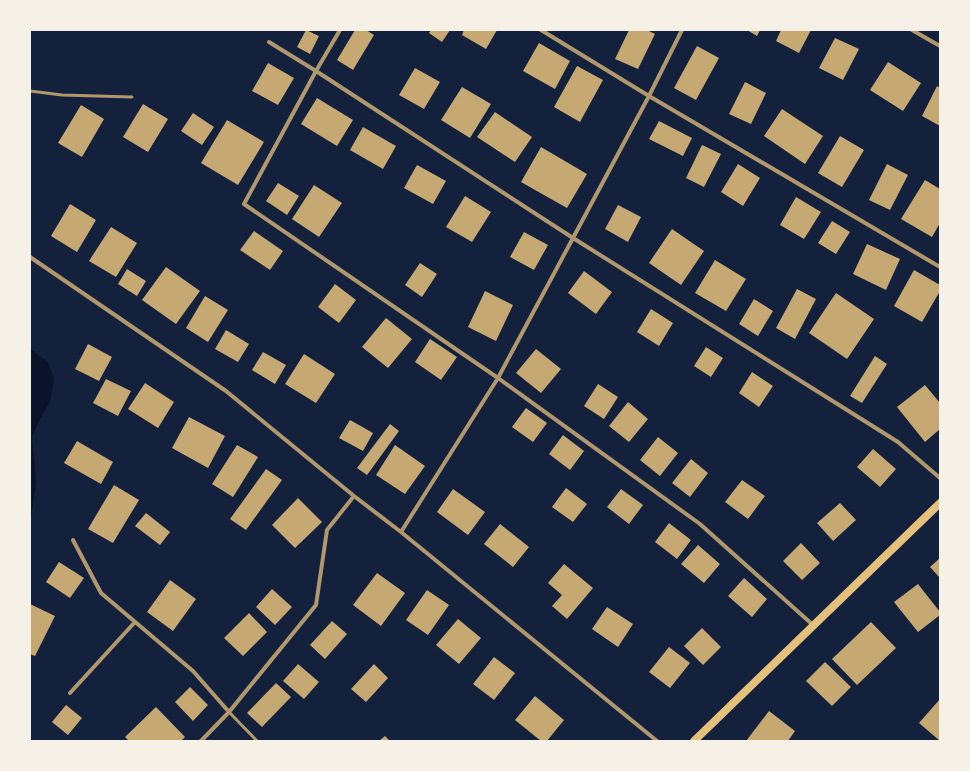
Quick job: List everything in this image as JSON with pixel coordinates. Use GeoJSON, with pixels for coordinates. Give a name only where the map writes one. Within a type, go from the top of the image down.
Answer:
{"type":"FeatureCollection","features":[{"type":"Feature","properties":{"kind":"main road"},"geometry":{"type":"LineString","coordinates":[[694,741],[940,504]]}},
{"type":"Feature","properties":{"kind":"street"},"geometry":{"type":"LineString","coordinates":[[340,30],[316,71],[244,204],[498,378],[700,524],[814,626]]}},
{"type":"Feature","properties":{"kind":"street"},"geometry":{"type":"LineString","coordinates":[[541,30],[649,96],[940,267]]}},
{"type":"Feature","properties":{"kind":"street"},"geometry":{"type":"LineString","coordinates":[[401,532],[498,378],[649,96],[682,30]]}},
{"type":"Feature","properties":{"kind":"street"},"geometry":{"type":"LineString","coordinates":[[912,30],[940,46]]}},
{"type":"Feature","properties":{"kind":"street"},"geometry":{"type":"LineString","coordinates":[[268,42],[316,71],[573,238],[898,442],[940,478]]}},
{"type":"Feature","properties":{"kind":"street"},"geometry":{"type":"LineString","coordinates":[[30,257],[226,390],[354,496],[401,532],[657,741]]}},
{"type":"Feature","properties":{"kind":"street"},"geometry":{"type":"LineString","coordinates":[[201,741],[229,712],[316,605],[327,530],[354,496]]}},
{"type":"Feature","properties":{"kind":"street"},"geometry":{"type":"LineString","coordinates":[[73,540],[101,593],[193,672],[229,712]]}},
{"type":"Feature","properties":{"kind":"street"},"geometry":{"type":"LineString","coordinates":[[70,693],[135,622]]}},
{"type":"Feature","properties":{"kind":"lane"},"geometry":{"type":"LineString","coordinates":[[30,91],[62,95],[132,97]]}},
{"type":"Feature","properties":{"kind":"lane"},"geometry":{"type":"LineString","coordinates":[[229,712],[257,741]]}},
{"type":"Feature","properties":{"kind":"water"},"geometry":{"type":"Polygon","coordinates":[[[30,349],[48,362],[54,378],[50,402],[32,437],[36,484],[30,523],[30,349]]]}},
{"type":"Feature","properties":{"kind":"building"},"geometry":{"type":"Polygon","coordinates":[[[306,30],[319,36],[310,54],[297,47],[306,30]]]}},
{"type":"Feature","properties":{"kind":"building"},"geometry":{"type":"Polygon","coordinates":[[[355,30],[366,30],[374,35],[353,70],[337,60],[355,30]]]}},
{"type":"Feature","properties":{"kind":"building"},"geometry":{"type":"Polygon","coordinates":[[[431,30],[450,30],[442,42],[429,33],[431,30]]]}},
{"type":"Feature","properties":{"kind":"building"},"geometry":{"type":"Polygon","coordinates":[[[464,30],[497,30],[486,49],[462,35],[464,30]]]}},
{"type":"Feature","properties":{"kind":"building"},"geometry":{"type":"Polygon","coordinates":[[[629,30],[647,30],[655,34],[638,69],[615,59],[629,30]]]}},
{"type":"Feature","properties":{"kind":"building"},"geometry":{"type":"Polygon","coordinates":[[[747,30],[760,30],[757,36],[747,30]]]}},
{"type":"Feature","properties":{"kind":"building"},"geometry":{"type":"Polygon","coordinates":[[[781,30],[811,30],[799,53],[776,41],[781,30]]]}},
{"type":"Feature","properties":{"kind":"building"},"geometry":{"type":"Polygon","coordinates":[[[835,38],[859,49],[843,80],[819,68],[835,38]]]}},
{"type":"Feature","properties":{"kind":"building"},"geometry":{"type":"Polygon","coordinates":[[[539,43],[570,61],[555,89],[523,71],[539,43]]]}},
{"type":"Feature","properties":{"kind":"building"},"geometry":{"type":"Polygon","coordinates":[[[697,46],[719,58],[696,100],[674,88],[697,46]]]}},
{"type":"Feature","properties":{"kind":"building"},"geometry":{"type":"Polygon","coordinates":[[[888,62],[921,83],[903,111],[870,90],[888,62]]]}},
{"type":"Feature","properties":{"kind":"building"},"geometry":{"type":"Polygon","coordinates":[[[268,63],[294,78],[278,105],[252,91],[268,63]]]}},
{"type":"Feature","properties":{"kind":"building"},"geometry":{"type":"Polygon","coordinates":[[[577,66],[603,80],[580,122],[554,107],[577,66]]]}},
{"type":"Feature","properties":{"kind":"building"},"geometry":{"type":"Polygon","coordinates":[[[415,68],[440,82],[424,109],[399,95],[415,68]]]}},
{"type":"Feature","properties":{"kind":"building"},"geometry":{"type":"Polygon","coordinates":[[[745,82],[766,93],[751,124],[729,114],[745,82]]]}},
{"type":"Feature","properties":{"kind":"building"},"geometry":{"type":"Polygon","coordinates":[[[937,86],[940,88],[940,126],[922,116],[937,86]]]}},
{"type":"Feature","properties":{"kind":"building"},"geometry":{"type":"Polygon","coordinates":[[[462,87],[491,104],[470,138],[441,120],[462,87]]]}},
{"type":"Feature","properties":{"kind":"building"},"geometry":{"type":"Polygon","coordinates":[[[317,98],[353,120],[337,146],[301,124],[317,98]]]}},
{"type":"Feature","properties":{"kind":"building"},"geometry":{"type":"Polygon","coordinates":[[[143,104],[168,119],[148,152],[123,137],[143,104]]]}},
{"type":"Feature","properties":{"kind":"building"},"geometry":{"type":"Polygon","coordinates":[[[81,105],[104,119],[82,157],[58,143],[81,105]]]}},
{"type":"Feature","properties":{"kind":"building"},"geometry":{"type":"Polygon","coordinates":[[[782,109],[823,136],[805,164],[764,136],[782,109]]]}},
{"type":"Feature","properties":{"kind":"building"},"geometry":{"type":"Polygon","coordinates":[[[495,112],[532,137],[515,162],[477,137],[495,112]]]}},
{"type":"Feature","properties":{"kind":"building"},"geometry":{"type":"Polygon","coordinates":[[[193,113],[214,127],[202,145],[181,131],[193,113]]]}},
{"type":"Feature","properties":{"kind":"building"},"geometry":{"type":"Polygon","coordinates":[[[227,120],[264,142],[238,185],[201,163],[227,120]]]}},
{"type":"Feature","properties":{"kind":"building"},"geometry":{"type":"Polygon","coordinates":[[[659,121],[692,138],[683,156],[649,139],[659,121]]]}},
{"type":"Feature","properties":{"kind":"building"},"geometry":{"type":"Polygon","coordinates":[[[363,127],[396,146],[383,169],[350,150],[363,127]]]}},
{"type":"Feature","properties":{"kind":"building"},"geometry":{"type":"Polygon","coordinates":[[[840,136],[864,150],[842,187],[818,173],[840,136]]]}},
{"type":"Feature","properties":{"kind":"building"},"geometry":{"type":"Polygon","coordinates":[[[702,145],[721,154],[704,187],[686,178],[702,145]]]}},
{"type":"Feature","properties":{"kind":"building"},"geometry":{"type":"Polygon","coordinates":[[[541,147],[587,174],[567,208],[521,182],[541,147]]]}},
{"type":"Feature","properties":{"kind":"building"},"geometry":{"type":"Polygon","coordinates":[[[738,164],[760,178],[743,206],[721,192],[738,164]]]}},
{"type":"Feature","properties":{"kind":"building"},"geometry":{"type":"Polygon","coordinates":[[[887,164],[908,175],[890,210],[869,200],[887,164]]]}},
{"type":"Feature","properties":{"kind":"building"},"geometry":{"type":"Polygon","coordinates":[[[417,165],[446,181],[433,204],[404,188],[417,165]]]}},
{"type":"Feature","properties":{"kind":"building"},"geometry":{"type":"Polygon","coordinates":[[[925,180],[940,189],[940,223],[932,237],[901,219],[925,180]]]}},
{"type":"Feature","properties":{"kind":"building"},"geometry":{"type":"Polygon","coordinates":[[[278,183],[299,196],[287,215],[266,201],[278,183]]]}},
{"type":"Feature","properties":{"kind":"building"},"geometry":{"type":"Polygon","coordinates":[[[314,185],[342,203],[319,237],[292,219],[314,185]]]}},
{"type":"Feature","properties":{"kind":"building"},"geometry":{"type":"Polygon","coordinates":[[[465,196],[491,212],[472,242],[446,227],[465,196]]]}},
{"type":"Feature","properties":{"kind":"building"},"geometry":{"type":"Polygon","coordinates":[[[796,197],[821,212],[804,239],[780,225],[796,197]]]}},
{"type":"Feature","properties":{"kind":"building"},"geometry":{"type":"Polygon","coordinates":[[[70,204],[96,220],[77,252],[51,236],[70,204]]]}},
{"type":"Feature","properties":{"kind":"building"},"geometry":{"type":"Polygon","coordinates":[[[618,205],[641,217],[628,242],[605,229],[618,205]]]}},
{"type":"Feature","properties":{"kind":"building"},"geometry":{"type":"Polygon","coordinates":[[[832,221],[850,232],[836,254],[818,243],[832,221]]]}},
{"type":"Feature","properties":{"kind":"building"},"geometry":{"type":"Polygon","coordinates":[[[111,227],[137,243],[116,277],[89,261],[111,227]]]}},
{"type":"Feature","properties":{"kind":"building"},"geometry":{"type":"Polygon","coordinates":[[[672,229],[704,251],[681,285],[649,263],[672,229]]]}},
{"type":"Feature","properties":{"kind":"building"},"geometry":{"type":"Polygon","coordinates":[[[254,231],[283,251],[270,270],[240,250],[254,231]]]}},
{"type":"Feature","properties":{"kind":"building"},"geometry":{"type":"Polygon","coordinates":[[[524,232],[548,245],[534,270],[510,257],[524,232]]]}},
{"type":"Feature","properties":{"kind":"building"},"geometry":{"type":"Polygon","coordinates":[[[867,244],[900,259],[886,290],[853,274],[867,244]]]}},
{"type":"Feature","properties":{"kind":"building"},"geometry":{"type":"Polygon","coordinates":[[[715,260],[746,279],[726,311],[695,293],[715,260]]]}},
{"type":"Feature","properties":{"kind":"building"},"geometry":{"type":"Polygon","coordinates":[[[420,263],[437,274],[422,297],[405,285],[420,263]]]}},
{"type":"Feature","properties":{"kind":"building"},"geometry":{"type":"Polygon","coordinates":[[[166,267],[200,291],[176,324],[142,300],[166,267]]]}},
{"type":"Feature","properties":{"kind":"building"},"geometry":{"type":"Polygon","coordinates":[[[127,269],[146,281],[137,296],[118,284],[127,269]]]}},
{"type":"Feature","properties":{"kind":"building"},"geometry":{"type":"Polygon","coordinates":[[[914,270],[940,285],[940,291],[922,322],[894,306],[914,270]]]}},
{"type":"Feature","properties":{"kind":"building"},"geometry":{"type":"Polygon","coordinates":[[[584,271],[612,292],[596,314],[568,293],[584,271]]]}},
{"type":"Feature","properties":{"kind":"building"},"geometry":{"type":"Polygon","coordinates":[[[335,284],[356,300],[339,323],[318,307],[335,284]]]}},
{"type":"Feature","properties":{"kind":"building"},"geometry":{"type":"Polygon","coordinates":[[[797,289],[816,299],[795,339],[776,328],[797,289]]]}},
{"type":"Feature","properties":{"kind":"building"},"geometry":{"type":"Polygon","coordinates":[[[485,291],[513,305],[496,341],[468,327],[485,291]]]}},
{"type":"Feature","properties":{"kind":"building"},"geometry":{"type":"Polygon","coordinates":[[[836,293],[874,319],[847,359],[809,333],[836,293]]]}},
{"type":"Feature","properties":{"kind":"building"},"geometry":{"type":"Polygon","coordinates":[[[205,296],[228,310],[208,342],[186,328],[205,296]]]}},
{"type":"Feature","properties":{"kind":"building"},"geometry":{"type":"Polygon","coordinates":[[[754,299],[773,311],[758,336],[739,324],[754,299]]]}},
{"type":"Feature","properties":{"kind":"building"},"geometry":{"type":"Polygon","coordinates":[[[651,309],[673,323],[659,346],[637,332],[651,309]]]}},
{"type":"Feature","properties":{"kind":"building"},"geometry":{"type":"Polygon","coordinates":[[[386,318],[412,339],[388,368],[362,347],[386,318]]]}},
{"type":"Feature","properties":{"kind":"building"},"geometry":{"type":"Polygon","coordinates":[[[226,330],[249,344],[238,362],[215,349],[226,330]]]}},
{"type":"Feature","properties":{"kind":"building"},"geometry":{"type":"Polygon","coordinates":[[[430,339],[457,357],[441,380],[415,362],[430,339]]]}},
{"type":"Feature","properties":{"kind":"building"},"geometry":{"type":"Polygon","coordinates":[[[88,344],[112,357],[99,381],[75,369],[88,344]]]}},
{"type":"Feature","properties":{"kind":"building"},"geometry":{"type":"Polygon","coordinates":[[[706,347],[723,358],[711,377],[694,366],[706,347]]]}},
{"type":"Feature","properties":{"kind":"building"},"geometry":{"type":"Polygon","coordinates":[[[536,349],[561,369],[541,393],[516,373],[536,349]]]}},
{"type":"Feature","properties":{"kind":"building"},"geometry":{"type":"Polygon","coordinates":[[[263,352],[286,365],[275,384],[252,370],[263,352]]]}},
{"type":"Feature","properties":{"kind":"building"},"geometry":{"type":"Polygon","coordinates":[[[304,354],[335,374],[316,403],[285,384],[304,354]]]}},
{"type":"Feature","properties":{"kind":"building"},"geometry":{"type":"Polygon","coordinates":[[[875,356],[887,364],[862,403],[850,396],[875,356]]]}},
{"type":"Feature","properties":{"kind":"building"},"geometry":{"type":"Polygon","coordinates":[[[752,372],[773,386],[759,407],[739,393],[752,372]]]}},
{"type":"Feature","properties":{"kind":"building"},"geometry":{"type":"Polygon","coordinates":[[[106,379],[131,391],[118,416],[93,403],[106,379]]]}},
{"type":"Feature","properties":{"kind":"building"},"geometry":{"type":"Polygon","coordinates":[[[145,383],[174,402],[158,428],[128,409],[145,383]]]}},
{"type":"Feature","properties":{"kind":"building"},"geometry":{"type":"Polygon","coordinates":[[[598,384],[618,397],[604,419],[584,406],[598,384]]]}},
{"type":"Feature","properties":{"kind":"building"},"geometry":{"type":"Polygon","coordinates":[[[925,385],[940,403],[940,429],[925,442],[897,407],[925,385]]]}},
{"type":"Feature","properties":{"kind":"building"},"geometry":{"type":"Polygon","coordinates":[[[628,402],[648,419],[629,442],[609,426],[628,402]]]}},
{"type":"Feature","properties":{"kind":"building"},"geometry":{"type":"Polygon","coordinates":[[[526,408],[547,423],[533,442],[512,427],[526,408]]]}},
{"type":"Feature","properties":{"kind":"building"},"geometry":{"type":"Polygon","coordinates":[[[189,417],[225,436],[208,468],[172,448],[189,417]]]}},
{"type":"Feature","properties":{"kind":"building"},"geometry":{"type":"Polygon","coordinates":[[[350,420],[373,433],[363,451],[339,438],[350,420]]]}},
{"type":"Feature","properties":{"kind":"building"},"geometry":{"type":"Polygon","coordinates":[[[390,424],[399,431],[367,475],[357,468],[390,424]]]}},
{"type":"Feature","properties":{"kind":"building"},"geometry":{"type":"Polygon","coordinates":[[[563,435],[584,451],[570,470],[549,454],[563,435]]]}},
{"type":"Feature","properties":{"kind":"building"},"geometry":{"type":"Polygon","coordinates":[[[658,437],[678,453],[660,476],[640,460],[658,437]]]}},
{"type":"Feature","properties":{"kind":"building"},"geometry":{"type":"Polygon","coordinates":[[[77,441],[113,462],[101,484],[64,463],[77,441]]]}},
{"type":"Feature","properties":{"kind":"building"},"geometry":{"type":"Polygon","coordinates":[[[237,445],[258,457],[233,497],[212,484],[237,445]]]}},
{"type":"Feature","properties":{"kind":"building"},"geometry":{"type":"Polygon","coordinates":[[[395,445],[425,466],[405,494],[376,475],[395,445]]]}},
{"type":"Feature","properties":{"kind":"building"},"geometry":{"type":"Polygon","coordinates":[[[873,449],[896,469],[880,487],[857,467],[873,449]]]}},
{"type":"Feature","properties":{"kind":"building"},"geometry":{"type":"Polygon","coordinates":[[[691,459],[708,473],[690,497],[672,483],[691,459]]]}},
{"type":"Feature","properties":{"kind":"building"},"geometry":{"type":"Polygon","coordinates":[[[266,469],[282,480],[246,530],[230,519],[266,469]]]}},
{"type":"Feature","properties":{"kind":"building"},"geometry":{"type":"Polygon","coordinates":[[[742,480],[765,496],[748,519],[725,502],[742,480]]]}},
{"type":"Feature","properties":{"kind":"building"},"geometry":{"type":"Polygon","coordinates":[[[114,485],[139,500],[113,543],[88,529],[114,485]]]}},
{"type":"Feature","properties":{"kind":"building"},"geometry":{"type":"Polygon","coordinates":[[[566,488],[587,504],[573,522],[552,507],[566,488]]]}},
{"type":"Feature","properties":{"kind":"building"},"geometry":{"type":"Polygon","coordinates":[[[453,489],[485,512],[468,535],[437,512],[453,489]]]}},
{"type":"Feature","properties":{"kind":"building"},"geometry":{"type":"Polygon","coordinates":[[[621,489],[643,505],[629,524],[607,507],[621,489]]]}},
{"type":"Feature","properties":{"kind":"building"},"geometry":{"type":"Polygon","coordinates":[[[298,498],[322,522],[295,548],[272,525],[298,498]]]}},
{"type":"Feature","properties":{"kind":"building"},"geometry":{"type":"Polygon","coordinates":[[[840,503],[856,520],[833,541],[817,523],[840,503]]]}},
{"type":"Feature","properties":{"kind":"building"},"geometry":{"type":"Polygon","coordinates":[[[146,513],[170,532],[160,545],[135,526],[146,513]]]}},
{"type":"Feature","properties":{"kind":"building"},"geometry":{"type":"Polygon","coordinates":[[[669,523],[691,540],[677,559],[655,542],[669,523]]]}},
{"type":"Feature","properties":{"kind":"building"},"geometry":{"type":"Polygon","coordinates":[[[500,524],[529,547],[513,567],[484,544],[500,524]]]}},
{"type":"Feature","properties":{"kind":"building"},"geometry":{"type":"Polygon","coordinates":[[[801,543],[820,563],[802,580],[783,561],[801,543]]]}},
{"type":"Feature","properties":{"kind":"building"},"geometry":{"type":"Polygon","coordinates":[[[698,545],[720,564],[704,583],[681,564],[698,545]]]}},
{"type":"Feature","properties":{"kind":"building"},"geometry":{"type":"Polygon","coordinates":[[[940,558],[940,578],[930,567],[940,558]]]}},
{"type":"Feature","properties":{"kind":"building"},"geometry":{"type":"Polygon","coordinates":[[[59,562],[84,578],[70,598],[46,582],[59,562]]]}},
{"type":"Feature","properties":{"kind":"building"},"geometry":{"type":"Polygon","coordinates":[[[564,564],[593,588],[567,619],[552,606],[562,595],[548,583],[564,564]]]}},
{"type":"Feature","properties":{"kind":"building"},"geometry":{"type":"Polygon","coordinates":[[[377,573],[405,593],[381,626],[353,605],[377,573]]]}},
{"type":"Feature","properties":{"kind":"building"},"geometry":{"type":"Polygon","coordinates":[[[744,578],[767,599],[752,617],[728,596],[744,578]]]}},
{"type":"Feature","properties":{"kind":"building"},"geometry":{"type":"Polygon","coordinates":[[[170,580],[196,599],[173,631],[147,612],[170,580]]]}},
{"type":"Feature","properties":{"kind":"building"},"geometry":{"type":"Polygon","coordinates":[[[918,584],[940,612],[940,615],[918,632],[894,602],[918,584]]]}},
{"type":"Feature","properties":{"kind":"building"},"geometry":{"type":"Polygon","coordinates":[[[272,589],[292,607],[275,625],[256,607],[272,589]]]}},
{"type":"Feature","properties":{"kind":"building"},"geometry":{"type":"Polygon","coordinates":[[[427,590],[449,605],[428,635],[406,620],[427,590]]]}},
{"type":"Feature","properties":{"kind":"building"},"geometry":{"type":"Polygon","coordinates":[[[30,604],[55,616],[35,656],[30,654],[30,604]]]}},
{"type":"Feature","properties":{"kind":"building"},"geometry":{"type":"Polygon","coordinates":[[[607,607],[633,624],[618,647],[592,629],[607,607]]]}},
{"type":"Feature","properties":{"kind":"building"},"geometry":{"type":"Polygon","coordinates":[[[249,613],[267,632],[243,656],[224,638],[249,613]]]}},
{"type":"Feature","properties":{"kind":"building"},"geometry":{"type":"Polygon","coordinates":[[[458,619],[481,638],[459,664],[436,645],[458,619]]]}},
{"type":"Feature","properties":{"kind":"building"},"geometry":{"type":"Polygon","coordinates":[[[332,621],[347,634],[325,659],[310,645],[332,621]]]}},
{"type":"Feature","properties":{"kind":"building"},"geometry":{"type":"Polygon","coordinates":[[[871,622],[896,648],[857,685],[832,659],[871,622]]]}},
{"type":"Feature","properties":{"kind":"building"},"geometry":{"type":"Polygon","coordinates":[[[702,628],[721,647],[703,665],[684,646],[702,628]]]}},
{"type":"Feature","properties":{"kind":"building"},"geometry":{"type":"Polygon","coordinates":[[[669,647],[690,663],[670,688],[649,672],[669,647]]]}},
{"type":"Feature","properties":{"kind":"building"},"geometry":{"type":"Polygon","coordinates":[[[494,657],[515,673],[494,700],[473,684],[494,657]]]}},
{"type":"Feature","properties":{"kind":"building"},"geometry":{"type":"Polygon","coordinates":[[[825,662],[851,687],[832,706],[806,681],[825,662]]]}},
{"type":"Feature","properties":{"kind":"building"},"geometry":{"type":"Polygon","coordinates":[[[298,664],[319,682],[304,699],[283,681],[298,664]]]}},
{"type":"Feature","properties":{"kind":"building"},"geometry":{"type":"Polygon","coordinates":[[[374,664],[388,678],[366,702],[351,689],[374,664]]]}},
{"type":"Feature","properties":{"kind":"building"},"geometry":{"type":"Polygon","coordinates":[[[276,683],[291,697],[262,727],[247,713],[276,683]]]}},
{"type":"Feature","properties":{"kind":"building"},"geometry":{"type":"Polygon","coordinates":[[[190,687],[208,705],[193,721],[175,702],[190,687]]]}},
{"type":"Feature","properties":{"kind":"building"},"geometry":{"type":"Polygon","coordinates":[[[535,696],[564,720],[547,741],[541,741],[515,720],[535,696]]]}},
{"type":"Feature","properties":{"kind":"building"},"geometry":{"type":"Polygon","coordinates":[[[940,699],[940,741],[919,723],[940,699]]]}},
{"type":"Feature","properties":{"kind":"building"},"geometry":{"type":"Polygon","coordinates":[[[66,705],[82,718],[68,735],[52,722],[66,705]]]}},
{"type":"Feature","properties":{"kind":"building"},"geometry":{"type":"Polygon","coordinates":[[[156,707],[185,737],[181,741],[129,741],[125,737],[156,707]]]}},
{"type":"Feature","properties":{"kind":"building"},"geometry":{"type":"Polygon","coordinates":[[[769,711],[795,731],[788,741],[746,741],[769,711]]]}},
{"type":"Feature","properties":{"kind":"building"},"geometry":{"type":"Polygon","coordinates":[[[385,736],[390,741],[379,741],[385,736]]]}}]}
